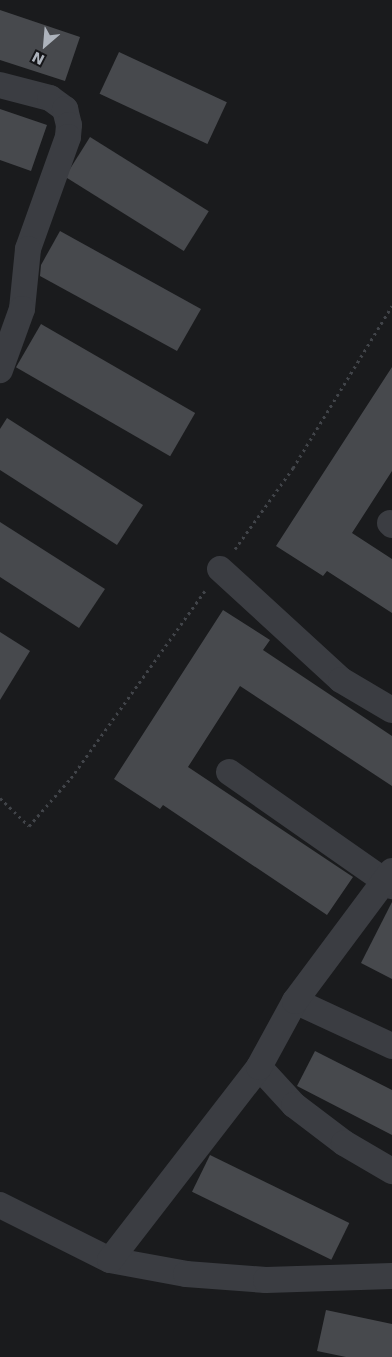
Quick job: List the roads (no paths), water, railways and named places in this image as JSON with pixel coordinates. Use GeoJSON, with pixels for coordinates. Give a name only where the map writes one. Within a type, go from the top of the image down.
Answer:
{"type":"FeatureCollection","features":[{"type":"Feature","properties":{"kind":"lane"},"geometry":{"type":"LineString","coordinates":[[0,85],[50,98],[64,108],[69,125],[68,137],[28,249],[22,309],[0,370]]}},
{"type":"Feature","properties":{"kind":"lane"},"geometry":{"type":"LineString","coordinates":[[220,569],[341,680],[392,710]]}},
{"type":"Feature","properties":{"kind":"lane"},"geometry":{"type":"LineString","coordinates":[[110,1260],[260,1068],[295,1001],[390,880],[229,772]]}},
{"type":"Feature","properties":{"kind":"lane"},"geometry":{"type":"LineString","coordinates":[[295,1001],[392,1046]]}},
{"type":"Feature","properties":{"kind":"lane"},"geometry":{"type":"LineString","coordinates":[[260,1068],[294,1105],[344,1143],[392,1171]]}},
{"type":"Feature","properties":{"kind":"lane"},"geometry":{"type":"LineString","coordinates":[[0,1205],[110,1260],[186,1274],[266,1280],[392,1276]]}}]}
